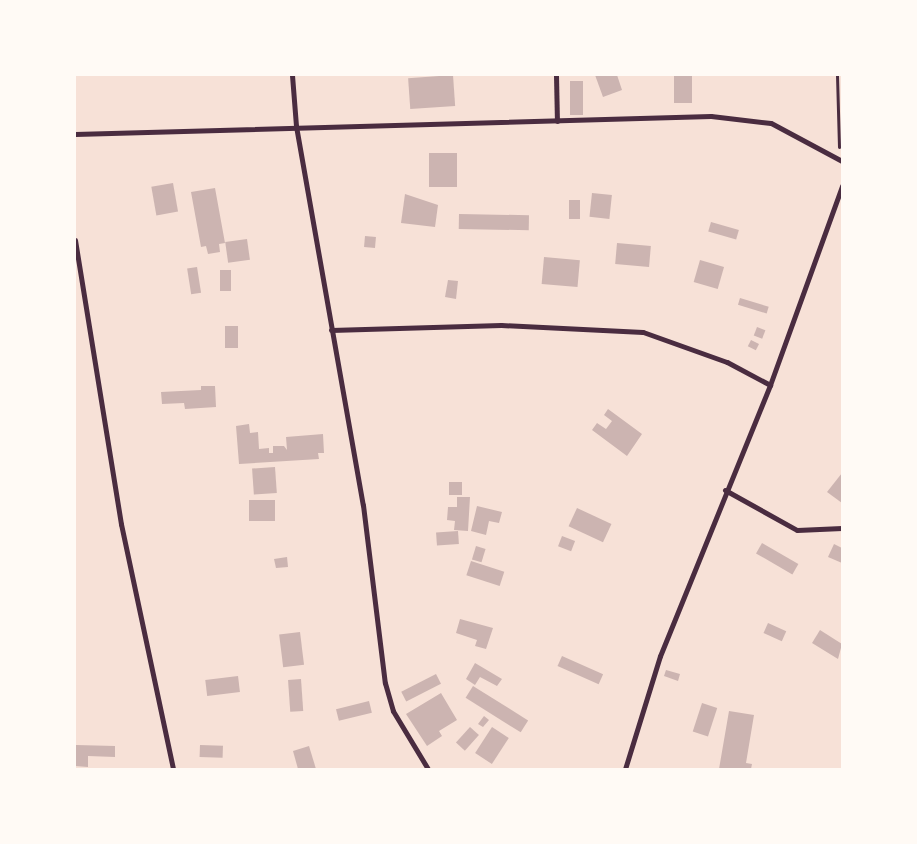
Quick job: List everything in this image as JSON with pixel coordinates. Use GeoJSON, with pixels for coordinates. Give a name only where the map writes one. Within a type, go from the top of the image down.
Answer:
{"type":"FeatureCollection","features":[{"type":"Feature","properties":{"kind":"street"},"geometry":{"type":"LineString","coordinates":[[292,75],[296,126],[363,505],[385,683],[394,711],[428,769]]}},
{"type":"Feature","properties":{"kind":"street"},"geometry":{"type":"LineString","coordinates":[[556,75],[557,121]]}},
{"type":"Feature","properties":{"kind":"street"},"geometry":{"type":"LineString","coordinates":[[75,134],[296,126],[557,121],[683,115],[753,118],[811,140],[842,161]]}},
{"type":"Feature","properties":{"kind":"street"},"geometry":{"type":"LineString","coordinates":[[625,769],[660,656],[724,490],[770,385],[842,186]]}},
{"type":"Feature","properties":{"kind":"street"},"geometry":{"type":"LineString","coordinates":[[75,240],[121,524],[173,769]]}},
{"type":"Feature","properties":{"kind":"street"},"geometry":{"type":"LineString","coordinates":[[331,330],[500,325],[634,331],[677,342],[770,385]]}},
{"type":"Feature","properties":{"kind":"street"},"geometry":{"type":"LineString","coordinates":[[724,490],[797,530],[842,528]]}},
{"type":"Feature","properties":{"kind":"path"},"geometry":{"type":"LineString","coordinates":[[837,75],[842,154]]}},
{"type":"Feature","properties":{"kind":"building"},"geometry":{"type":"Polygon","coordinates":[[[453,75],[455,106],[410,109],[408,78],[453,75]]]}},
{"type":"Feature","properties":{"kind":"building"},"geometry":{"type":"Polygon","coordinates":[[[595,75],[617,75],[622,90],[603,97],[595,75]]]}},
{"type":"Feature","properties":{"kind":"building"},"geometry":{"type":"Polygon","coordinates":[[[674,75],[692,75],[692,103],[674,103],[674,75]]]}},
{"type":"Feature","properties":{"kind":"building"},"geometry":{"type":"Polygon","coordinates":[[[570,81],[583,81],[583,115],[570,115],[570,81]]]}},
{"type":"Feature","properties":{"kind":"building"},"geometry":{"type":"Polygon","coordinates":[[[429,153],[457,153],[457,187],[429,187],[429,153]]]}},
{"type":"Feature","properties":{"kind":"building"},"geometry":{"type":"Polygon","coordinates":[[[173,183],[178,212],[156,215],[151,187],[173,183]]]}},
{"type":"Feature","properties":{"kind":"building"},"geometry":{"type":"Polygon","coordinates":[[[215,188],[225,243],[219,244],[220,252],[208,254],[206,246],[201,247],[191,192],[215,188]]]}},
{"type":"Feature","properties":{"kind":"building"},"geometry":{"type":"Polygon","coordinates":[[[592,193],[612,195],[609,219],[589,217],[592,193]]]}},
{"type":"Feature","properties":{"kind":"building"},"geometry":{"type":"Polygon","coordinates":[[[405,194],[438,205],[435,227],[401,223],[405,194]]]}},
{"type":"Feature","properties":{"kind":"building"},"geometry":{"type":"Polygon","coordinates":[[[569,200],[580,200],[580,219],[569,219],[569,200]]]}},
{"type":"Feature","properties":{"kind":"building"},"geometry":{"type":"Polygon","coordinates":[[[459,214],[529,215],[529,230],[459,229],[459,214]]]}},
{"type":"Feature","properties":{"kind":"building"},"geometry":{"type":"Polygon","coordinates":[[[711,222],[739,230],[736,240],[708,232],[711,222]]]}},
{"type":"Feature","properties":{"kind":"building"},"geometry":{"type":"Polygon","coordinates":[[[365,236],[376,237],[375,248],[364,247],[365,236]]]}},
{"type":"Feature","properties":{"kind":"building"},"geometry":{"type":"Polygon","coordinates":[[[247,239],[250,260],[228,263],[225,242],[247,239]]]}},
{"type":"Feature","properties":{"kind":"building"},"geometry":{"type":"Polygon","coordinates":[[[617,243],[651,246],[649,267],[615,264],[617,243]]]}},
{"type":"Feature","properties":{"kind":"building"},"geometry":{"type":"Polygon","coordinates":[[[544,257],[580,260],[578,287],[542,284],[544,257]]]}},
{"type":"Feature","properties":{"kind":"building"},"geometry":{"type":"Polygon","coordinates":[[[700,260],[724,267],[718,289],[694,282],[700,260]]]}},
{"type":"Feature","properties":{"kind":"building"},"geometry":{"type":"Polygon","coordinates":[[[197,267],[201,293],[191,294],[187,269],[197,267]]]}},
{"type":"Feature","properties":{"kind":"building"},"geometry":{"type":"Polygon","coordinates":[[[220,270],[231,270],[231,291],[220,291],[220,270]]]}},
{"type":"Feature","properties":{"kind":"building"},"geometry":{"type":"Polygon","coordinates":[[[448,280],[458,281],[456,299],[445,297],[448,280]]]}},
{"type":"Feature","properties":{"kind":"building"},"geometry":{"type":"Polygon","coordinates":[[[740,298],[769,307],[767,313],[738,305],[740,298]]]}},
{"type":"Feature","properties":{"kind":"building"},"geometry":{"type":"Polygon","coordinates":[[[225,326],[238,326],[238,348],[225,348],[225,326]]]}},
{"type":"Feature","properties":{"kind":"building"},"geometry":{"type":"Polygon","coordinates":[[[757,327],[765,330],[762,339],[754,335],[757,327]]]}},
{"type":"Feature","properties":{"kind":"building"},"geometry":{"type":"Polygon","coordinates":[[[751,340],[759,344],[756,350],[748,346],[751,340]]]}},
{"type":"Feature","properties":{"kind":"building"},"geometry":{"type":"Polygon","coordinates":[[[201,386],[215,386],[216,407],[185,409],[184,403],[162,404],[161,392],[201,390],[201,386]]]}},
{"type":"Feature","properties":{"kind":"building"},"geometry":{"type":"Polygon","coordinates":[[[608,409],[642,434],[627,456],[592,430],[597,423],[606,429],[612,421],[604,415],[608,409]]]}},
{"type":"Feature","properties":{"kind":"building"},"geometry":{"type":"Polygon","coordinates":[[[249,424],[250,433],[258,432],[259,449],[269,448],[269,453],[273,453],[273,446],[284,446],[287,450],[286,437],[323,434],[324,453],[318,453],[319,459],[239,464],[236,426],[249,424]]]}},
{"type":"Feature","properties":{"kind":"building"},"geometry":{"type":"Polygon","coordinates":[[[275,467],[277,493],[254,495],[252,469],[275,467]]]}},
{"type":"Feature","properties":{"kind":"building"},"geometry":{"type":"Polygon","coordinates":[[[842,473],[842,503],[827,492],[842,473]]]}},
{"type":"Feature","properties":{"kind":"building"},"geometry":{"type":"Polygon","coordinates":[[[449,482],[462,482],[462,495],[449,495],[449,482]]]}},
{"type":"Feature","properties":{"kind":"building"},"geometry":{"type":"Polygon","coordinates":[[[457,497],[470,497],[468,531],[454,530],[455,521],[447,520],[448,507],[457,507],[457,497]]]}},
{"type":"Feature","properties":{"kind":"building"},"geometry":{"type":"Polygon","coordinates":[[[249,500],[275,500],[275,521],[249,521],[249,500]]]}},
{"type":"Feature","properties":{"kind":"building"},"geometry":{"type":"Polygon","coordinates":[[[477,506],[502,512],[499,523],[489,521],[486,535],[471,531],[477,506]]]}},
{"type":"Feature","properties":{"kind":"building"},"geometry":{"type":"Polygon","coordinates":[[[577,508],[611,524],[603,542],[569,526],[577,508]]]}},
{"type":"Feature","properties":{"kind":"building"},"geometry":{"type":"Polygon","coordinates":[[[458,531],[459,544],[437,546],[436,533],[458,531]]]}},
{"type":"Feature","properties":{"kind":"building"},"geometry":{"type":"Polygon","coordinates":[[[562,536],[575,541],[571,551],[558,546],[562,536]]]}},
{"type":"Feature","properties":{"kind":"building"},"geometry":{"type":"Polygon","coordinates":[[[762,543],[798,564],[792,574],[756,553],[762,543]]]}},
{"type":"Feature","properties":{"kind":"building"},"geometry":{"type":"Polygon","coordinates":[[[834,544],[842,548],[842,563],[828,557],[834,544]]]}},
{"type":"Feature","properties":{"kind":"building"},"geometry":{"type":"Polygon","coordinates":[[[476,546],[486,549],[481,562],[472,559],[476,546]]]}},
{"type":"Feature","properties":{"kind":"building"},"geometry":{"type":"Polygon","coordinates":[[[287,557],[288,567],[276,568],[274,559],[287,557]]]}},
{"type":"Feature","properties":{"kind":"building"},"geometry":{"type":"Polygon","coordinates":[[[471,561],[504,572],[500,586],[466,575],[471,561]]]}},
{"type":"Feature","properties":{"kind":"building"},"geometry":{"type":"Polygon","coordinates":[[[460,619],[493,628],[486,649],[475,646],[477,640],[456,633],[460,619]]]}},
{"type":"Feature","properties":{"kind":"building"},"geometry":{"type":"Polygon","coordinates":[[[768,623],[786,631],[782,641],[764,633],[768,623]]]}},
{"type":"Feature","properties":{"kind":"building"},"geometry":{"type":"Polygon","coordinates":[[[820,630],[842,644],[838,659],[812,643],[820,630]]]}},
{"type":"Feature","properties":{"kind":"building"},"geometry":{"type":"Polygon","coordinates":[[[300,632],[304,665],[283,667],[279,635],[300,632]]]}},
{"type":"Feature","properties":{"kind":"building"},"geometry":{"type":"Polygon","coordinates":[[[562,656],[603,674],[599,684],[558,666],[562,656]]]}},
{"type":"Feature","properties":{"kind":"building"},"geometry":{"type":"Polygon","coordinates":[[[475,663],[502,679],[497,686],[480,677],[475,685],[466,679],[475,663]]]}},
{"type":"Feature","properties":{"kind":"building"},"geometry":{"type":"Polygon","coordinates":[[[666,670],[680,674],[678,681],[664,676],[666,670]]]}},
{"type":"Feature","properties":{"kind":"building"},"geometry":{"type":"Polygon","coordinates":[[[436,674],[441,684],[406,702],[401,692],[436,674]]]}},
{"type":"Feature","properties":{"kind":"building"},"geometry":{"type":"Polygon","coordinates":[[[238,676],[240,692],[207,696],[205,680],[238,676]]]}},
{"type":"Feature","properties":{"kind":"building"},"geometry":{"type":"Polygon","coordinates":[[[301,679],[303,711],[290,712],[288,680],[301,679]]]}},
{"type":"Feature","properties":{"kind":"building"},"geometry":{"type":"Polygon","coordinates":[[[473,686],[528,720],[521,732],[466,698],[473,686]]]}},
{"type":"Feature","properties":{"kind":"building"},"geometry":{"type":"Polygon","coordinates":[[[441,693],[457,720],[439,731],[442,736],[427,746],[406,714],[441,693]]]}},
{"type":"Feature","properties":{"kind":"building"},"geometry":{"type":"Polygon","coordinates":[[[369,701],[372,713],[339,721],[336,709],[369,701]]]}},
{"type":"Feature","properties":{"kind":"building"},"geometry":{"type":"Polygon","coordinates":[[[702,703],[717,708],[708,736],[693,732],[702,703]]]}},
{"type":"Feature","properties":{"kind":"building"},"geometry":{"type":"Polygon","coordinates":[[[729,711],[754,715],[746,763],[752,764],[751,769],[719,769],[729,711]]]}},
{"type":"Feature","properties":{"kind":"building"},"geometry":{"type":"Polygon","coordinates":[[[484,716],[489,720],[483,727],[478,724],[484,716]]]}},
{"type":"Feature","properties":{"kind":"building"},"geometry":{"type":"Polygon","coordinates":[[[470,727],[479,735],[465,751],[456,743],[470,727]]]}},
{"type":"Feature","properties":{"kind":"building"},"geometry":{"type":"Polygon","coordinates":[[[492,727],[509,738],[492,764],[475,753],[492,727]]]}},
{"type":"Feature","properties":{"kind":"building"},"geometry":{"type":"Polygon","coordinates":[[[76,745],[115,746],[115,757],[88,756],[88,767],[75,766],[76,745]]]}},
{"type":"Feature","properties":{"kind":"building"},"geometry":{"type":"Polygon","coordinates":[[[200,745],[223,746],[223,758],[200,757],[200,745]]]}},
{"type":"Feature","properties":{"kind":"building"},"geometry":{"type":"Polygon","coordinates":[[[309,746],[316,769],[298,769],[293,751],[309,746]]]}}]}
